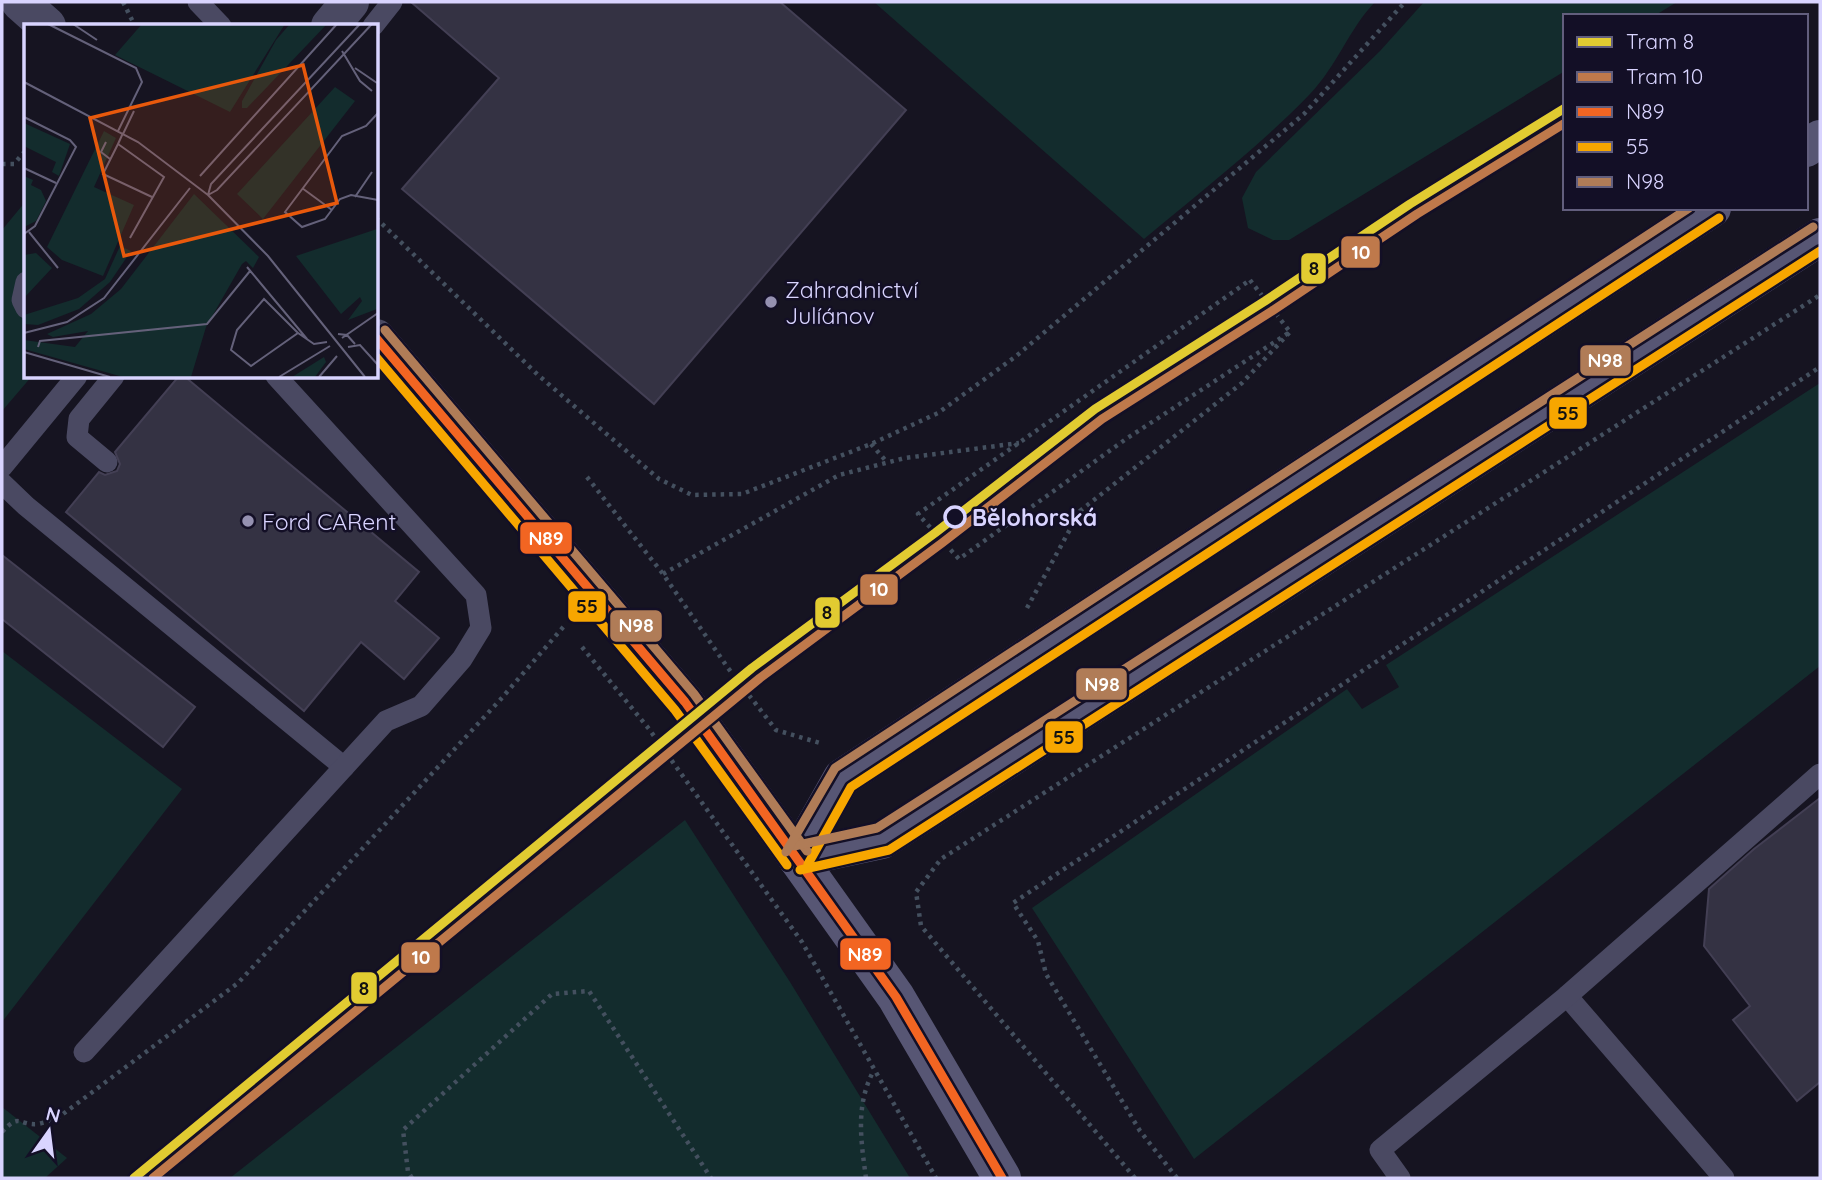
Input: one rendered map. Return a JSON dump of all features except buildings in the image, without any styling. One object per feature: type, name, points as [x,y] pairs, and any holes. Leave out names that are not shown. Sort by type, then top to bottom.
[{"type":"main road","points":[[797,858],[842,778],[1709,210]]},
{"type":"main road","points":[[797,858],[882,840],[1820,237]]},
{"type":"main road","points":[[797,858],[896,997],[1002,1178]]},
{"type":"street","points":[[20,2],[45,24]]},
{"type":"street","points":[[332,24],[349,2]]},
{"type":"street","points":[[378,340],[685,702],[797,858]]},
{"type":"lane","points":[[198,2],[219,24]]},
{"type":"lane","points":[[375,24],[393,2]]},
{"type":"lane","points":[[2,467],[75,378]]},
{"type":"lane","points":[[107,462],[77,437],[79,419],[112,378]]},
{"type":"lane","points":[[84,1052],[386,721],[421,706],[462,659],[481,628],[476,595],[278,378]]},
{"type":"lane","points":[[2,483],[26,506],[344,766]]},
{"type":"lane","points":[[1400,1178],[1380,1150],[1567,996],[1820,774]]},
{"type":"lane","points":[[1567,996],[1724,1178]]},
{"type":"path","points":[[123,2],[134,24]]},
{"type":"path","points":[[378,220],[548,384],[659,479],[692,495],[742,494],[870,444],[938,413],[1015,357],[1304,114],[1405,2]]},
{"type":"path","points":[[2,164],[14,164],[24,152]]},
{"type":"path","points":[[1250,280],[1290,332],[1126,439],[959,559],[918,514],[1250,280]]},
{"type":"path","points":[[1135,1178],[921,926],[916,892],[941,859],[1820,295]]},
{"type":"path","points":[[1025,611],[1080,511],[1242,383],[1290,332]]},
{"type":"path","points":[[1177,1178],[1140,1131],[1046,974],[1038,941],[1013,903],[1820,368]]},
{"type":"path","points":[[663,574],[839,475],[886,461],[1020,443]]},
{"type":"path","points":[[870,444],[886,461]]},
{"type":"path","points":[[587,477],[663,574],[728,668],[776,730],[820,743],[832,736]]},
{"type":"path","points":[[2,1132],[11,1122],[24,1120],[34,1125],[55,1120],[238,983],[491,710],[565,625],[573,636]]},
{"type":"path","points":[[582,646],[649,729],[802,942],[936,1178]]},
{"type":"path","points":[[412,1178],[408,1172],[403,1130],[552,994],[589,991],[711,1178]]},
{"type":"path","points":[[866,1178],[859,1132],[861,1104],[874,1070]]},
{"type":"green space","points":[[874,2],[1375,2],[1328,72],[1291,114],[1144,239]]},
{"type":"green space","points":[[1424,2],[1677,2],[1657,14],[1563,14],[1563,72],[1289,240],[1273,240],[1248,228],[1242,198],[1256,172],[1380,51]]},
{"type":"green space","points":[[24,203],[24,378],[30,378],[2,411],[2,230]]},
{"type":"green space","points":[[1820,383],[1820,666],[1194,1159],[1032,908],[1347,689],[1362,709],[1399,687],[1386,665]]},
{"type":"green space","points":[[2,651],[182,789],[2,1022]]},
{"type":"green space","points":[[685,820],[790,982],[910,1178],[230,1178]]},
{"type":"green space","points":[[2,1107],[67,1158],[45,1178],[2,1178]]},
{"type":"tram line","name":"8","points":[[134,1178],[752,668],[935,533],[1095,409],[1265,301],[1410,204],[1563,109]]},
{"type":"tram line","name":"10","points":[[153,1178],[760,678],[942,543],[1102,419],[1272,311],[1417,214],[1563,124]]},
{"type":"transit line","name":"N98","points":[[786,852],[835,768],[1686,210]]},
{"type":"transit line","name":"55","points":[[808,864],[851,787],[1719,218]]},
{"type":"transit line","name":"N98","points":[[794,846],[877,828],[1813,227]]},
{"type":"transit line","name":"55","points":[[800,870],[889,850],[1820,251]]},
{"type":"transit line","name":"N98","points":[[385,330],[694,694],[807,851]]},
{"type":"transit line","name":"N89","points":[[378,340],[685,702],[896,997],[1002,1178]]},
{"type":"transit line","name":"55","points":[[378,359],[675,710],[787,865]]},
{"type":"place","name":"Zahradnictví Julíánov","points":[[771,302]]},
{"type":"place","name":"Bělohorská","points":[[955,517]]},
{"type":"place","name":"Ford CARent","points":[[248,521]]}]
